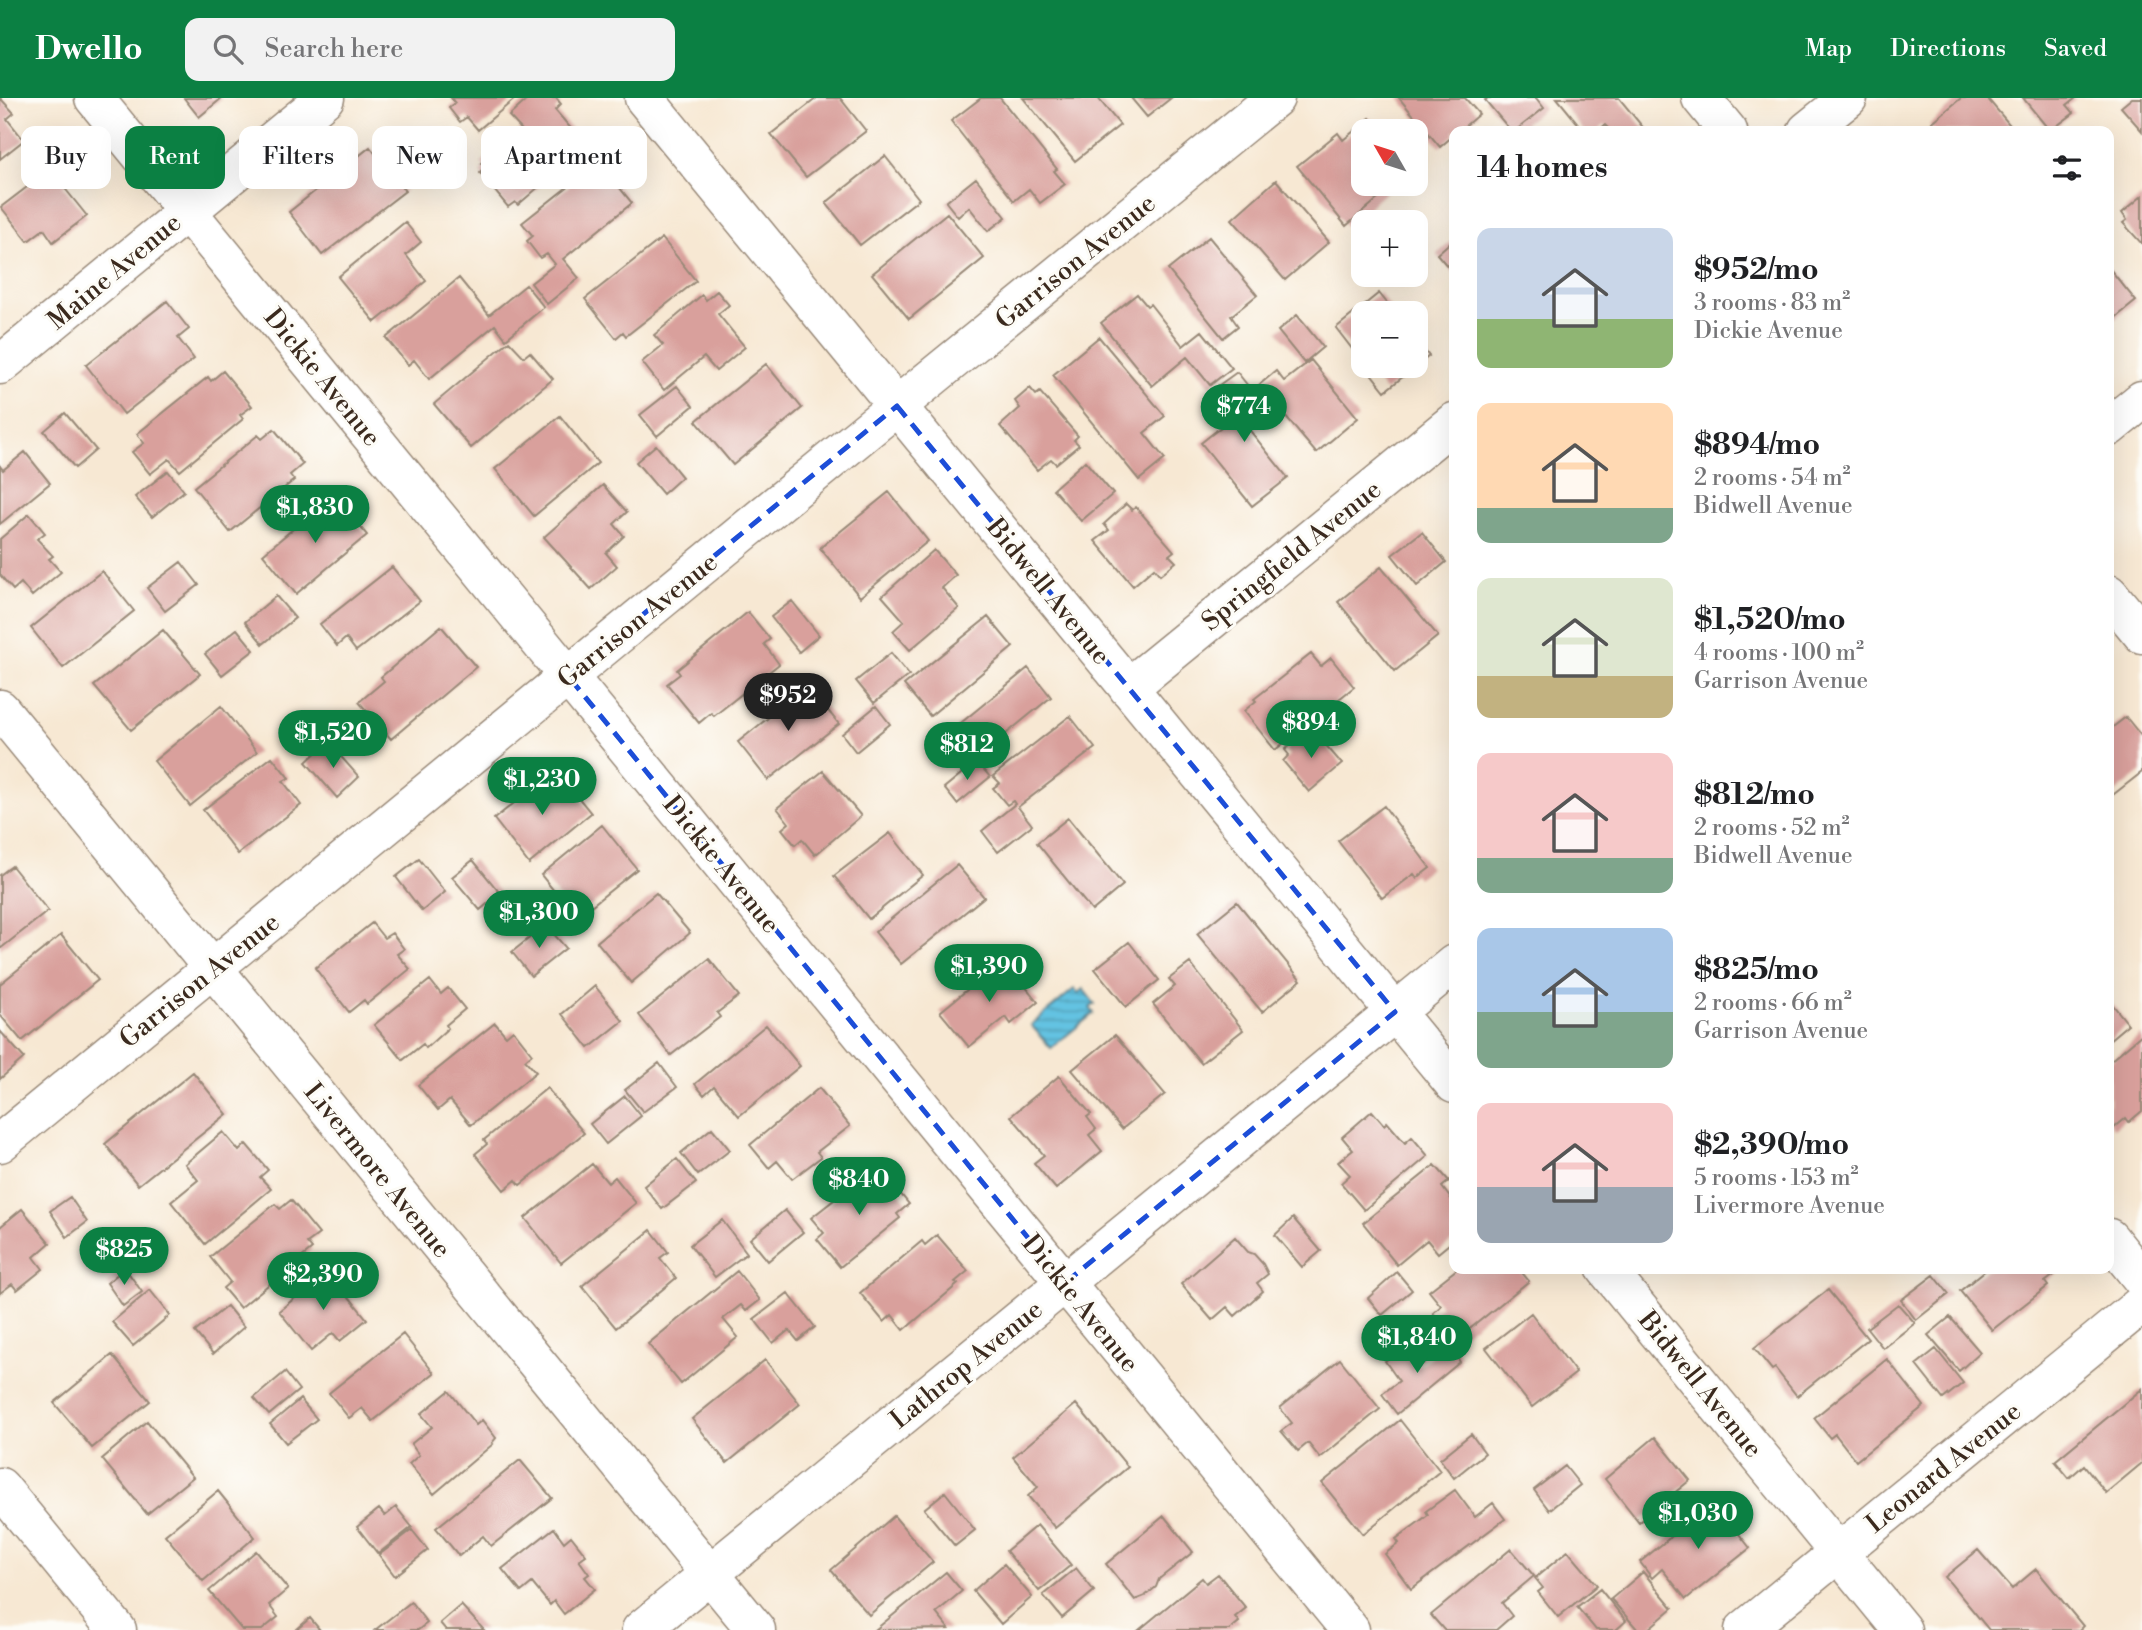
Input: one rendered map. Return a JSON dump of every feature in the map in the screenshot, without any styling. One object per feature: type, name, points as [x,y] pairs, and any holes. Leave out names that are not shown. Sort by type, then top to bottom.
[{"type":"street","name":"Dickie Avenue","points":[[94,98],[1350,1630]]},
{"type":"street","name":"Maine Avenue","points":[[0,365],[325,98]]},
{"type":"street","name":"Bidwell Avenue","points":[[644,98],[1449,1078]]},
{"type":"street","name":"Garrison Avenue","points":[[0,1143],[1275,98]]},
{"type":"street","points":[[1701,98],[1724,126]]},
{"type":"street","points":[[1813,126],[1848,98]]},
{"type":"street","points":[[2114,424],[2142,400]]},
{"type":"street","name":"Springfield Avenue","points":[[1128,688],[1449,426]]},
{"type":"street","points":[[2114,600],[2142,634]]},
{"type":"street","name":"Livermore Avenue","points":[[0,709],[756,1630]]},
{"type":"street","name":"Lathrop Avenue","points":[[641,1630],[1449,968]]},
{"type":"street","points":[[2114,1244],[2142,1279]]},
{"type":"street","name":"Bidwell Avenue","points":[[1610,1274],[1902,1630]]},
{"type":"street","name":"Leonard Avenue","points":[[1744,1630],[2142,1304]]},
{"type":"street","points":[[0,1487],[117,1630]]},
{"type":"highlighted area","points":[[897,406],[1395,1012],[1065,1283],[568,676]]},
{"type":"water","points":[[1074,989],[1078,993],[1083,989],[1095,1004],[1090,1008],[1094,1013],[1051,1048],[1031,1025]]},
{"type":"building","points":[[0,98],[14,113],[7,119],[21,136],[21,142],[0,159]]},
{"type":"building","points":[[184,98],[222,98],[199,117]]},
{"type":"building","points":[[451,98],[516,98],[478,130],[467,117],[460,122],[449,108],[455,103]]},
{"type":"building","points":[[529,98],[556,98],[561,104],[555,110],[569,126],[518,126],[509,116]]},
{"type":"building","points":[[817,98],[840,98],[866,131],[806,177],[771,134]]},
{"type":"building","points":[[981,98],[1000,98],[1057,169],[1054,171],[1065,184],[1040,203],[1029,189],[1014,201],[951,121]]},
{"type":"building","points":[[1023,98],[1098,98],[1120,125],[1075,161]]},
{"type":"building","points":[[1131,98],[1171,98],[1147,117]]},
{"type":"building","points":[[1399,98],[1465,98],[1479,114],[1465,126],[1449,126],[1449,139],[1440,147],[1428,133],[1428,119],[1417,119]]},
{"type":"building","points":[[1536,98],[1544,108],[1521,126],[1507,126],[1485,100]]},
{"type":"building","points":[[1557,98],[1619,98],[1642,126],[1605,125],[1580,126]]},
{"type":"building","points":[[1961,98],[1987,98],[2011,126],[1930,126]]},
{"type":"building","points":[[2023,98],[2076,98],[2067,105],[2074,113],[2057,126],[2046,126]]},
{"type":"building","points":[[2132,98],[2142,98],[2142,131],[2121,107]]},
{"type":"building","points":[[1338,133],[1343,140],[1351,133],[1351,196],[1381,196],[1365,210],[1351,210],[1351,222],[1346,226],[1297,166]]},
{"type":"building","points":[[370,147],[372,150],[372,189],[405,191],[322,255],[289,212],[318,189],[358,189],[358,157]]},
{"type":"building","points":[[885,156],[919,199],[860,245],[826,203]]},
{"type":"building","points":[[976,178],[1006,217],[988,231],[969,207],[958,217],[946,202]]},
{"type":"building","points":[[1276,180],[1329,242],[1285,280],[1232,219]]},
{"type":"building","points":[[25,189],[65,189],[87,216],[53,242],[44,229],[28,241],[1,207]]},
{"type":"building","points":[[493,189],[536,189],[518,205],[515,202],[508,207]]},
{"type":"building","points":[[565,189],[621,189],[632,203],[563,259],[579,278],[547,304],[531,283],[555,264],[547,254],[540,258],[527,241],[533,236],[522,223]]},
{"type":"building","points":[[2142,196],[2142,244],[2123,223],[2127,220],[2122,213]]},
{"type":"building","points":[[947,213],[984,258],[909,319],[872,274]]},
{"type":"building","points":[[405,222],[421,242],[406,255],[426,281],[375,322],[338,277]]},
{"type":"building","points":[[1209,237],[1257,295],[1231,316],[1238,326],[1223,338],[1168,270]]},
{"type":"building","points":[[662,238],[696,281],[626,336],[623,332],[616,338],[585,299]]},
{"type":"building","points":[[1449,243],[1449,268],[1437,254]]},
{"type":"building","points":[[2114,274],[2136,301],[2114,319]]},
{"type":"building","points":[[459,278],[489,315],[526,285],[544,307],[506,339],[495,325],[429,379],[414,360],[408,365],[386,338]]},
{"type":"building","points":[[717,291],[729,305],[718,314],[745,347],[716,371],[704,357],[664,390],[642,362],[663,345],[654,335],[702,295],[706,300]]},
{"type":"building","points":[[1379,293],[1385,301],[1369,301]]},
{"type":"building","points":[[1137,294],[1147,306],[1150,304],[1183,346],[1202,331],[1232,368],[1210,385],[1187,357],[1152,386],[1101,323]]},
{"type":"building","points":[[167,301],[189,329],[178,338],[194,359],[124,414],[86,365]]},
{"type":"building","points":[[1297,315],[1323,347],[1304,363],[1278,331]]},
{"type":"building","points":[[1351,316],[1351,347],[1336,328]]},
{"type":"building","points":[[1099,337],[1165,416],[1144,433],[1165,459],[1139,480],[1053,375]]},
{"type":"building","points":[[509,341],[524,357],[530,352],[553,379],[471,448],[434,404]]},
{"type":"building","points":[[1311,360],[1358,418],[1316,453],[1259,385],[1276,371],[1284,381]]},
{"type":"building","points":[[766,364],[802,408],[733,465],[696,421]]},
{"type":"building","points":[[223,371],[252,406],[240,415],[243,419],[180,471],[169,459],[150,474],[132,452],[144,443],[137,434],[208,377],[211,381]]},
{"type":"building","points":[[1237,372],[1268,411],[1247,427],[1288,478],[1252,506],[1201,443],[1236,415],[1215,388]]},
{"type":"building","points":[[1375,378],[1401,378],[1385,391]]},
{"type":"building","points":[[677,386],[693,406],[657,436],[640,415]]},
{"type":"building","points":[[1030,388],[1036,395],[1040,392],[1078,436],[1074,440],[1079,445],[1056,464],[1051,459],[1037,470],[1000,426],[1020,408],[1015,401]]},
{"type":"building","points":[[65,413],[96,450],[75,468],[44,431]]},
{"type":"building","points":[[560,416],[598,463],[534,516],[495,469]]},
{"type":"building","points":[[274,429],[303,464],[290,475],[294,480],[230,532],[194,487],[258,435],[262,439]]},
{"type":"building","points":[[656,445],[682,477],[663,494],[636,462]]},
{"type":"building","points":[[25,452],[50,483],[0,524],[0,466],[3,470]]},
{"type":"building","points":[[1085,461],[1113,494],[1081,521],[1053,489]]},
{"type":"building","points":[[168,471],[184,491],[152,517],[135,497]]},
{"type":"building","points":[[603,485],[627,512],[614,524],[624,536],[606,553],[617,566],[591,589],[544,537]]},
{"type":"building","points":[[889,492],[928,541],[860,597],[820,548]]},
{"type":"building","points":[[334,495],[367,535],[296,594],[263,554]]},
{"type":"building","points":[[1126,504],[1132,510],[1136,507],[1174,551],[1169,555],[1176,562],[1160,575],[1154,568],[1133,586],[1095,541],[1109,530],[1104,524]]},
{"type":"building","points":[[29,514],[45,533],[37,539],[53,556],[49,559],[61,572],[32,596],[21,583],[13,590],[0,575],[0,539]]},
{"type":"building","points":[[1422,532],[1446,562],[1417,586],[1392,555]]},
{"type":"building","points":[[934,550],[956,575],[942,588],[959,608],[910,650],[893,631],[904,621],[882,596]]},
{"type":"building","points":[[181,562],[199,585],[165,611],[147,588]]},
{"type":"building","points":[[392,567],[420,601],[356,651],[346,638],[337,646],[320,624]]},
{"type":"building","points":[[1381,567],[1438,636],[1395,671],[1338,602]]},
{"type":"building","points":[[102,571],[134,611],[63,668],[31,628]]},
{"type":"building","points":[[276,596],[295,618],[263,644],[245,622]]},
{"type":"building","points":[[792,601],[819,635],[799,652],[771,617]]},
{"type":"building","points":[[748,612],[770,639],[764,644],[779,664],[714,716],[711,713],[699,723],[667,684],[680,674],[677,670]]},
{"type":"building","points":[[988,617],[1013,647],[930,716],[904,685]]},
{"type":"building","points":[[441,626],[476,667],[391,739],[359,702],[384,681],[381,677]]},
{"type":"building","points":[[237,629],[254,650],[222,675],[205,654]]},
{"type":"building","points":[[163,630],[200,674],[131,730],[94,686]]},
{"type":"building","points":[[891,653],[909,675],[874,703],[856,681]]},
{"type":"building","points":[[1311,654],[1321,666],[1331,658],[1354,687],[1275,750],[1244,711],[1256,701],[1254,699]]},
{"type":"building","points":[[1028,668],[1051,697],[979,756],[976,752],[966,759],[949,737],[958,730],[956,727]]},
{"type":"building","points":[[808,686],[839,724],[768,780],[738,742]]},
{"type":"building","points":[[221,706],[257,752],[190,806],[154,761]]},
{"type":"building","points":[[876,706],[890,724],[856,752],[842,734]]},
{"type":"building","points":[[1070,716],[1095,748],[1018,807],[1032,825],[998,852],[982,831],[1015,804],[1013,801],[1007,805],[993,788],[1000,783],[993,776]]},
{"type":"building","points":[[2126,717],[2142,737],[2142,772],[2114,794],[2114,726]]},
{"type":"building","points":[[1311,728],[1342,764],[1309,792],[1283,761],[1289,755],[1285,750]]},
{"type":"building","points":[[328,742],[359,777],[337,798],[306,762]]},
{"type":"building","points":[[272,757],[289,778],[283,781],[301,805],[238,854],[203,810]]},
{"type":"building","points":[[977,761],[990,777],[957,804],[944,788]]},
{"type":"building","points":[[556,770],[591,813],[529,864],[494,819]]},
{"type":"building","points":[[823,771],[861,816],[815,855],[802,839],[795,845],[782,829],[789,823],[777,808]]},
{"type":"building","points":[[1384,806],[1430,868],[1417,878],[1414,874],[1382,898],[1338,841]]},
{"type":"building","points":[[1068,818],[1123,885],[1092,911],[1037,843]]},
{"type":"building","points":[[602,825],[637,869],[576,918],[541,875]]},
{"type":"building","points":[[890,833],[923,875],[869,919],[834,876]]},
{"type":"building","points":[[419,859],[445,892],[422,911],[396,877]]},
{"type":"building","points":[[473,860],[500,893],[480,910],[452,877]]},
{"type":"building","points":[[957,865],[984,897],[901,964],[875,932]]},
{"type":"building","points":[[12,866],[48,911],[0,949],[0,875]]},
{"type":"building","points":[[656,893],[690,933],[631,983],[597,942]]},
{"type":"building","points":[[1237,902],[1301,980],[1262,1012],[1197,934]]},
{"type":"building","points":[[372,923],[384,938],[392,933],[404,949],[397,954],[410,969],[367,1004],[364,1000],[349,1012],[315,968]]},
{"type":"building","points":[[546,925],[566,948],[531,976],[512,952]]},
{"type":"building","points":[[61,935],[98,980],[22,1041],[0,1015],[0,984]]},
{"type":"building","points":[[1129,942],[1159,980],[1126,1007],[1095,969]]},
{"type":"building","points":[[709,959],[739,996],[717,1013],[720,1017],[671,1055],[639,1015]]},
{"type":"building","points":[[1004,960],[1038,1002],[1011,1024],[1006,1017],[969,1047],[940,1012]]},
{"type":"building","points":[[1190,963],[1243,1030],[1201,1063],[1153,1004],[1175,986],[1169,979]]},
{"type":"building","points":[[430,980],[441,994],[448,988],[465,1009],[446,1025],[448,1028],[426,1048],[423,1044],[403,1060],[374,1025]]},
{"type":"building","points":[[595,986],[623,1021],[589,1048],[562,1014]]},
{"type":"building","points":[[2114,1006],[2128,1024],[2114,1036]]},
{"type":"building","points":[[495,1023],[506,1036],[513,1030],[532,1054],[525,1060],[536,1072],[471,1125],[450,1100],[438,1110],[418,1085]]},
{"type":"building","points":[[766,1025],[800,1066],[739,1116],[714,1086],[704,1095],[695,1084]]},
{"type":"building","points":[[0,1031],[24,1058],[0,1079]]},
{"type":"building","points":[[2142,1034],[2142,1111],[2129,1122],[2126,1118],[2114,1128],[2114,1058]]},
{"type":"building","points":[[1115,1035],[1165,1094],[1122,1129],[1072,1070]]},
{"type":"building","points":[[659,1063],[677,1087],[643,1112],[625,1090]]},
{"type":"building","points":[[193,1072],[227,1114],[138,1185],[105,1144]]},
{"type":"building","points":[[1059,1076],[1091,1114],[1087,1117],[1096,1129],[1089,1135],[1102,1151],[1056,1189],[1034,1163],[1044,1155],[1011,1116]]},
{"type":"building","points":[[547,1088],[584,1133],[520,1185],[516,1180],[504,1190],[475,1154],[487,1144],[484,1140]]},
{"type":"building","points":[[819,1088],[850,1126],[817,1152],[821,1157],[792,1179],[777,1161],[769,1168],[750,1145]]},
{"type":"building","points":[[625,1096],[641,1116],[606,1144],[590,1124]]},
{"type":"building","points":[[1372,1111],[1384,1125],[1387,1122],[1405,1143],[1412,1137],[1428,1156],[1364,1210],[1341,1183],[1350,1175],[1338,1162],[1353,1150],[1342,1137]]},
{"type":"building","points":[[712,1128],[730,1150],[698,1175],[681,1153]]},
{"type":"building","points":[[223,1132],[239,1151],[246,1144],[268,1170],[260,1177],[271,1189],[205,1244],[171,1202],[198,1180],[185,1164]]},
{"type":"building","points":[[677,1159],[696,1183],[662,1209],[644,1186]]},
{"type":"building","points":[[592,1164],[608,1183],[615,1177],[636,1203],[561,1263],[525,1218]]},
{"type":"building","points":[[1435,1165],[1449,1181],[1442,1187],[1449,1196],[1449,1244],[1438,1253],[1427,1240],[1397,1265],[1363,1223]]},
{"type":"building","points":[[881,1170],[909,1204],[897,1214],[900,1218],[840,1267],[817,1239],[824,1233],[811,1218],[866,1175],[869,1179]]},
{"type":"building","points":[[70,1197],[87,1222],[67,1237],[50,1211]]},
{"type":"building","points":[[291,1200],[319,1234],[307,1243],[312,1249],[240,1308],[223,1288],[230,1282],[210,1257],[275,1204],[280,1209]]},
{"type":"building","points":[[22,1209],[50,1243],[34,1257],[43,1269],[17,1290],[12,1284],[0,1293],[0,1227]]},
{"type":"building","points":[[785,1210],[803,1232],[768,1261],[750,1239]]},
{"type":"building","points":[[1293,1218],[1321,1251],[1302,1267],[1275,1235]]},
{"type":"building","points":[[722,1220],[747,1253],[715,1277],[690,1245]]},
{"type":"building","points":[[651,1230],[668,1252],[660,1258],[676,1278],[616,1328],[582,1286]]},
{"type":"building","points":[[937,1235],[968,1271],[955,1282],[958,1284],[904,1330],[892,1315],[884,1322],[860,1293],[922,1241],[925,1245]]},
{"type":"building","points":[[1235,1237],[1263,1264],[1268,1274],[1257,1283],[1263,1291],[1235,1316],[1227,1307],[1212,1320],[1181,1284]]},
{"type":"building","points":[[125,1268],[142,1292],[123,1306],[107,1283]]},
{"type":"building","points":[[328,1271],[367,1319],[340,1341],[333,1333],[311,1351],[279,1311]]},
{"type":"building","points":[[737,1271],[760,1300],[746,1311],[741,1305],[723,1319],[738,1337],[681,1384],[648,1344]]},
{"type":"building","points":[[1397,1272],[1412,1290],[1382,1315],[1368,1298]]},
{"type":"building","points":[[1451,1274],[1523,1274],[1529,1281],[1456,1340],[1433,1313],[1441,1306],[1429,1291]]},
{"type":"building","points":[[1981,1274],[2055,1274],[2045,1282],[2048,1286],[1992,1330],[1960,1291]]},
{"type":"building","points":[[1934,1275],[1949,1294],[1916,1320],[1901,1300]]},
{"type":"building","points":[[150,1290],[170,1315],[133,1346],[112,1322]]},
{"type":"building","points":[[1828,1290],[1868,1339],[1797,1396],[1775,1368],[1772,1370],[1754,1348]]},
{"type":"building","points":[[788,1293],[815,1327],[798,1341],[789,1330],[773,1343],[754,1319]]},
{"type":"building","points":[[1898,1304],[1915,1323],[1883,1348],[1867,1328]]},
{"type":"building","points":[[227,1306],[244,1327],[213,1354],[195,1332]]},
{"type":"building","points":[[1531,1313],[1576,1373],[1532,1407],[1486,1348]]},
{"type":"building","points":[[1950,1317],[1980,1352],[1959,1371],[1928,1335]]},
{"type":"building","points":[[403,1334],[434,1373],[373,1421],[362,1408],[349,1418],[329,1393]]},
{"type":"building","points":[[1450,1343],[1461,1356],[1458,1359],[1460,1362],[1397,1414],[1382,1394],[1399,1381],[1385,1361],[1403,1347],[1419,1367],[1445,1344],[1447,1346]]},
{"type":"building","points":[[1936,1349],[1963,1383],[1943,1399],[1916,1365]]},
{"type":"building","points":[[112,1355],[150,1401],[92,1448],[54,1403]]},
{"type":"building","points":[[1340,1359],[1380,1409],[1320,1458],[1308,1443],[1298,1451],[1281,1431],[1292,1423],[1280,1408]]},
{"type":"building","points":[[1887,1359],[1924,1406],[1856,1461],[1835,1434],[1830,1438],[1814,1418]]},
{"type":"building","points":[[765,1360],[800,1404],[727,1463],[692,1419]]},
{"type":"building","points":[[285,1372],[299,1390],[269,1415],[254,1398]]},
{"type":"building","points":[[2142,1389],[2142,1463],[2106,1493],[2084,1465],[2069,1478],[2055,1461]]},
{"type":"building","points":[[449,1391],[476,1425],[482,1420],[496,1438],[493,1444],[434,1494],[409,1464],[419,1455],[411,1444],[432,1427],[421,1414]]},
{"type":"building","points":[[300,1399],[317,1419],[286,1443],[270,1424]]},
{"type":"building","points":[[1076,1404],[1128,1467],[1055,1528],[1028,1496],[1038,1487],[1013,1457]]},
{"type":"building","points":[[1400,1420],[1440,1471],[1363,1534],[1322,1483]]},
{"type":"building","points":[[147,1421],[193,1477],[147,1514],[102,1459]]},
{"type":"building","points":[[1471,1434],[1485,1453],[1454,1478],[1440,1459]]},
{"type":"building","points":[[1655,1437],[1690,1480],[1639,1522],[1605,1479]]},
{"type":"building","points":[[520,1460],[552,1498],[491,1546],[483,1536],[459,1556],[436,1528]]},
{"type":"building","points":[[1565,1466],[1580,1485],[1549,1510],[1534,1490]]},
{"type":"building","points":[[1455,1490],[1475,1517],[1493,1503],[1505,1519],[1411,1589],[1385,1554],[1399,1543],[1396,1539],[1428,1515],[1426,1511]]},
{"type":"building","points":[[218,1491],[255,1537],[203,1581],[165,1535]]},
{"type":"building","points":[[945,1492],[975,1530],[955,1546],[924,1509]]},
{"type":"building","points":[[1714,1502],[1750,1548],[1686,1599],[1662,1569],[1652,1578],[1640,1562]]},
{"type":"building","points":[[396,1507],[412,1527],[378,1554],[357,1527],[379,1509],[385,1516]]},
{"type":"building","points":[[894,1516],[933,1562],[869,1615],[831,1570]]},
{"type":"building","points":[[1164,1516],[1193,1552],[1159,1579],[1156,1587],[1135,1600],[1106,1564]]},
{"type":"building","points":[[1037,1525],[1071,1565],[1039,1591],[1006,1551]]},
{"type":"building","points":[[554,1528],[564,1542],[571,1536],[586,1555],[579,1560],[589,1574],[585,1577],[595,1589],[564,1614],[554,1601],[550,1605],[532,1583],[521,1592],[502,1569]]},
{"type":"building","points":[[412,1530],[428,1550],[395,1576],[379,1555]]},
{"type":"building","points":[[1511,1549],[1534,1576],[1502,1603],[1512,1616],[1496,1630],[1444,1630],[1431,1615]]},
{"type":"building","points":[[1978,1550],[2012,1589],[2036,1569],[2083,1626],[2079,1630],[1989,1630],[1945,1577]]},
{"type":"building","points":[[256,1551],[288,1589],[269,1605],[278,1617],[262,1630],[242,1630],[209,1591]]},
{"type":"building","points":[[1568,1551],[1597,1585],[1558,1617],[1538,1592],[1543,1588],[1535,1578]]},
{"type":"building","points":[[1004,1564],[1032,1597],[1001,1624],[973,1591]]},
{"type":"building","points":[[1076,1568],[1094,1591],[1062,1618],[1043,1595]]},
{"type":"building","points":[[946,1572],[962,1591],[936,1613],[949,1629],[875,1630]]},
{"type":"building","points":[[1643,1572],[1673,1608],[1647,1630],[1638,1630],[1611,1599]]},
{"type":"building","points":[[1218,1574],[1246,1608],[1235,1617],[1239,1622],[1229,1630],[1139,1630],[1202,1578],[1206,1583]]},
{"type":"building","points":[[1600,1589],[1626,1621],[1616,1630],[1596,1630],[1577,1607]]},
{"type":"building","points":[[411,1602],[427,1623],[418,1630],[375,1630]]},
{"type":"building","points":[[461,1605],[484,1630],[446,1630],[440,1623]]},
{"type":"building","points":[[310,1618],[320,1630],[296,1630]]}]
